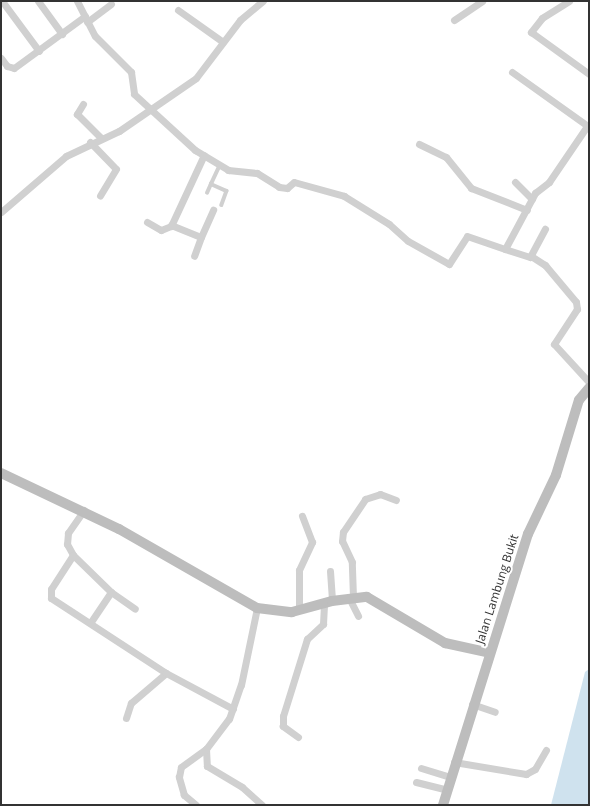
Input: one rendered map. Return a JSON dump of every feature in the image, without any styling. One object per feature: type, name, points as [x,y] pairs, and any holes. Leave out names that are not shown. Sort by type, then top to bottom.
[{"type":"street","points":[[2,1],[39,51]]},
{"type":"street","points":[[38,1],[62,34]]},
{"type":"street","points":[[77,1],[95,36],[131,72],[132,90],[148,110],[184,142],[220,165],[233,172],[257,173],[279,187],[287,188],[294,182],[344,196],[389,224],[408,241],[449,264],[467,236],[505,250],[531,256],[545,265],[576,302],[576,309],[554,344],[589,382]]},
{"type":"street","points":[[1,212],[31,189],[53,165],[90,142],[119,131],[196,78],[240,20],[263,1]]},
{"type":"street","points":[[454,20],[482,1]]},
{"type":"street","points":[[569,1],[542,18],[531,32],[589,74]]},
{"type":"street","points":[[1,58],[11,68],[111,4]]},
{"type":"street","points":[[178,10],[222,42]]},
{"type":"street","points":[[505,250],[532,198],[549,182],[588,127],[512,72]]},
{"type":"street","points":[[82,104],[77,114],[100,138]]},
{"type":"street","points":[[90,142],[116,169],[100,196]]},
{"type":"street","points":[[419,144],[446,157],[470,188],[527,210]]},
{"type":"street","points":[[147,222],[161,230],[171,224],[204,155]]},
{"type":"street","points":[[515,182],[532,198]]},
{"type":"street","points":[[194,256],[214,210]]},
{"type":"street","points":[[171,224],[201,237]]},
{"type":"street","points":[[531,256],[545,229]]},
{"type":"street","name":"Jalan Lambung Bukit","points":[[443,805],[454,762],[472,704],[528,534],[556,475],[579,400],[589,388]]},
{"type":"street","points":[[1,473],[84,510],[257,608],[280,612],[299,610],[328,602],[351,598],[379,602],[445,643],[490,653]]},
{"type":"street","points":[[358,616],[351,598],[352,562],[342,542],[343,532],[365,499],[380,494],[396,500]]},
{"type":"street","points":[[84,510],[66,537],[73,555],[111,592],[135,609]]},
{"type":"street","points":[[299,610],[299,570],[312,542],[302,516]]},
{"type":"street","points":[[73,555],[50,595],[166,673],[233,709]]},
{"type":"street","points":[[298,737],[284,726],[283,716],[307,640],[323,624],[328,602],[330,571]]},
{"type":"street","points":[[90,623],[111,592]]},
{"type":"street","points":[[196,805],[184,795],[180,772],[185,763],[206,749],[225,727],[233,709],[257,608]]},
{"type":"street","points":[[126,718],[131,703],[166,673]]},
{"type":"street","points":[[472,704],[495,712]]},
{"type":"street","points":[[206,749],[207,766],[242,787],[262,805]]},
{"type":"street","points":[[454,762],[526,774],[535,769],[546,750]]},
{"type":"street","points":[[421,768],[451,777]]},
{"type":"street","points":[[416,782],[447,790]]},
{"type":"lane","points":[[207,192],[220,165]]},
{"type":"lane","points":[[211,184],[227,191],[222,205]]},
{"type":"water","points":[[589,669],[589,805],[551,805],[585,672]]}]
